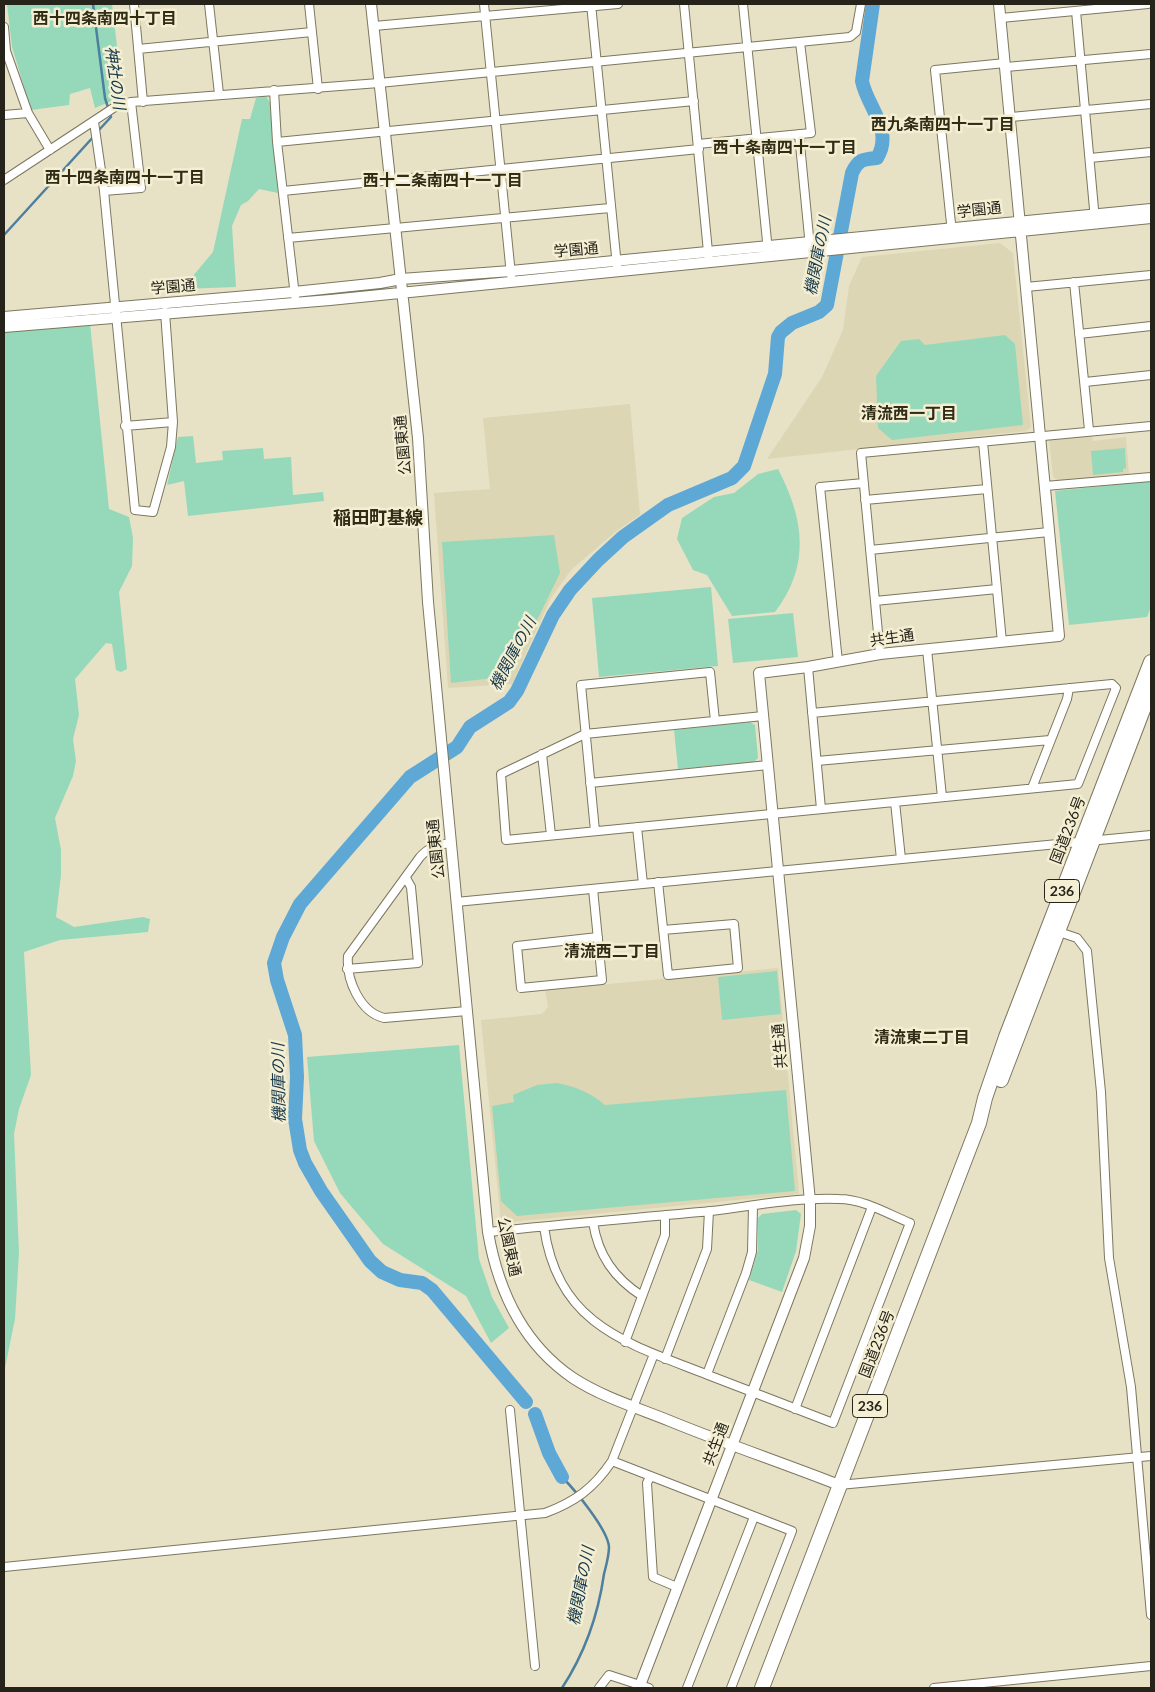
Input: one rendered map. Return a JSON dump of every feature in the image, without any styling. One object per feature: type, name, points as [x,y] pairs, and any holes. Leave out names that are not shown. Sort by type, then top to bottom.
[{"type":"highway","name":"国道236号","points":[[762,1688],[979,1124],[985,1098],[1006,1037],[1053,930],[1087,841],[1151,662]]},
{"type":"highway","name":"国道236号","points":[[1087,841],[1151,689]]},
{"type":"street","points":[[134,4],[143,102]]},
{"type":"street","points":[[209,4],[219,94]]},
{"type":"street","points":[[309,4],[318,89]]},
{"type":"street","name":"公園東通","points":[[371,4],[418,438],[428,602],[441,748],[488,1232],[493,1262],[503,1290],[534,1342],[573,1378],[595,1390],[731,1446],[840,1486]]},
{"type":"street","points":[[484,4],[512,282]]},
{"type":"street","points":[[374,26],[618,4]]},
{"type":"street","points":[[684,4],[709,257]]},
{"type":"street","points":[[743,4],[768,251]]},
{"type":"street","points":[[4,180],[118,105],[132,102],[274,90],[318,89],[850,37],[856,32],[861,4]]},
{"type":"street","points":[[870,550],[1050,532],[999,4]]},
{"type":"street","points":[[1001,18],[1076,11],[1110,5],[1150,4]]},
{"type":"street","points":[[591,5],[604,158],[616,266]]},
{"type":"street","points":[[1076,11],[1095,219]]},
{"type":"street","points":[[4,27],[5,51],[28,113],[50,150]]},
{"type":"street","points":[[138,50],[312,32]]},
{"type":"street","points":[[283,191],[604,158],[756,138],[811,133],[800,42]]},
{"type":"street","points":[[952,239],[935,70],[1151,54]]},
{"type":"street","points":[[274,90],[296,303]]},
{"type":"street","points":[[278,142],[694,101]]},
{"type":"street","points":[[104,191],[141,188],[132,102]]},
{"type":"street","points":[[1010,117],[1151,104]]},
{"type":"street","points":[[4,115],[28,113]]},
{"type":"street","points":[[94,122],[104,191],[125,426],[135,510],[153,512],[171,447],[173,422],[165,312]]},
{"type":"street","points":[[799,134],[810,247]]},
{"type":"street","points":[[1090,158],[1151,152]]},
{"type":"street","points":[[288,238],[610,208]]},
{"type":"street","name":"学園通","points":[[4,327],[114,312],[380,283],[401,278],[616,266],[826,245],[952,239],[1021,231],[1151,209]]},
{"type":"street","name":"学園通","points":[[851,243],[1020,220],[1151,218]]},
{"type":"street","name":"学園通","points":[[4,317],[114,312],[165,312],[296,303],[512,282],[616,266]]},
{"type":"street","points":[[1026,287],[1151,275]]},
{"type":"street","points":[[1074,282],[1089,430]]},
{"type":"street","points":[[1079,334],[1151,326]]},
{"type":"street","points":[[1084,382],[1151,376]]},
{"type":"street","points":[[125,426],[173,422]]},
{"type":"street","points":[[880,654],[861,453],[1089,430],[1151,426]]},
{"type":"street","points":[[983,442],[1002,642]]},
{"type":"street","points":[[1045,486],[1151,477]]},
{"type":"street","points":[[838,662],[820,487],[864,483]]},
{"type":"street","points":[[865,500],[987,489]]},
{"type":"street","name":"共生通","points":[[643,1687],[677,1587],[804,1258],[810,1226],[810,1200],[759,673],[808,667],[880,654],[1059,636],[1050,532]]},
{"type":"street","points":[[875,601],[997,589]]},
{"type":"street","points":[[927,649],[942,797]]},
{"type":"street","points":[[808,667],[821,809]]},
{"type":"street","points":[[595,830],[581,685],[710,672],[715,721]]},
{"type":"street","points":[[763,716],[586,734],[542,754],[501,774],[506,840],[1078,784],[1116,688],[1112,684],[812,713]]},
{"type":"street","points":[[1032,788],[1067,699],[1069,688]]},
{"type":"street","points":[[817,761],[1050,740]]},
{"type":"street","points":[[542,754],[550,835]]},
{"type":"street","points":[[590,783],[768,765]]},
{"type":"street","points":[[895,802],[900,859]]},
{"type":"street","points":[[637,827],[643,884]]},
{"type":"street","points":[[456,902],[1151,835]]},
{"type":"street","points":[[450,843],[436,845],[427,849],[348,956],[347,969],[366,1010],[375,1016],[384,1018],[467,1011]]},
{"type":"street","points":[[347,969],[418,963],[411,887],[406,878]]},
{"type":"street","points":[[658,882],[663,930],[668,975],[738,968],[734,924],[663,930]]},
{"type":"street","points":[[593,889],[598,937],[602,980],[521,988],[517,946],[598,937]]},
{"type":"street","points":[[1053,930],[1078,938],[1087,951],[1101,1092],[1109,1258],[1131,1387],[1151,1615]]},
{"type":"street","points":[[488,1232],[839,1198],[872,1207],[910,1223],[833,1423],[665,1359],[625,1342],[606,1331],[588,1316],[566,1289],[546,1246],[544,1227]]},
{"type":"street","points":[[707,1374],[752,1252],[753,1206]]},
{"type":"street","points":[[795,1409],[872,1207]]},
{"type":"street","points":[[665,1359],[708,1249],[709,1211]]},
{"type":"street","points":[[625,1342],[665,1235],[665,1215]]},
{"type":"street","points":[[593,1222],[598,1248],[605,1261],[628,1288],[642,1296]]},
{"type":"street","points":[[4,1566],[545,1513],[566,1505],[592,1487],[612,1461],[654,1354]]},
{"type":"street","points":[[510,1410],[536,1666]]},
{"type":"street","points":[[840,1486],[1151,1456]]},
{"type":"street","points":[[612,1461],[792,1532],[731,1688]]},
{"type":"street","points":[[650,1477],[647,1484],[653,1577],[677,1587]]},
{"type":"street","points":[[687,1688],[754,1517]]},
{"type":"street","points":[[934,1688],[1151,1666]]},
{"type":"street","points":[[599,1688],[609,1675],[643,1687]]},
{"type":"shaded area","points":[[1000,243],[1013,253],[1031,427],[1026,431],[767,459],[822,377],[843,330],[849,286],[862,257]]},
{"type":"shaded area","points":[[630,404],[640,515],[615,532],[571,570],[551,598],[512,684],[448,688],[434,493],[490,489],[483,418]]},
{"type":"shaded area","points":[[1092,435],[1093,441],[1126,437],[1129,474],[1058,481],[1053,477],[1049,439]]},
{"type":"shaded area","points":[[778,968],[799,1194],[501,1223],[481,1020],[542,1014],[548,1007],[545,990]]},
{"type":"green space","points":[[7,4],[112,4],[123,96],[95,108],[90,88],[70,94],[69,105],[31,110],[12,47]]},
{"type":"green space","points":[[266,96],[270,103],[278,193],[259,189],[248,201],[241,205],[232,226],[236,287],[182,289],[213,252],[242,119],[250,119],[256,98]]},
{"type":"green space","points":[[90,323],[109,509],[129,517],[133,538],[132,566],[119,592],[127,669],[121,672],[116,670],[112,644],[106,643],[75,679],[79,715],[73,739],[76,761],[73,776],[55,818],[61,850],[61,875],[56,917],[74,927],[143,917],[150,919],[148,932],[60,940],[24,952],[31,1075],[19,1109],[14,1134],[19,1253],[15,1319],[4,1373],[4,332]]},
{"type":"green space","points":[[1005,335],[1015,344],[1023,425],[892,440],[878,428],[876,376],[901,341],[919,339],[925,345]]},
{"type":"green space","points":[[193,436],[196,463],[223,460],[222,451],[263,448],[264,459],[291,457],[293,495],[323,492],[324,501],[188,516],[184,481],[167,485],[178,437]]},
{"type":"green space","points":[[1125,448],[1126,468],[1123,469],[1123,472],[1093,475],[1091,451]]},
{"type":"green space","points":[[778,469],[794,506],[798,524],[799,559],[794,577],[787,594],[775,612],[732,616],[707,575],[693,570],[677,539],[682,518],[714,497],[734,493],[758,474]]},
{"type":"green space","points":[[1151,481],[1151,607],[1147,617],[1069,625],[1055,491]]},
{"type":"green space","points":[[554,535],[560,573],[510,676],[451,683],[442,542]]},
{"type":"green space","points":[[711,587],[718,666],[599,677],[592,598]]},
{"type":"green space","points":[[793,613],[798,657],[733,663],[728,619]]},
{"type":"green space","points":[[750,722],[755,725],[758,758],[754,762],[678,769],[674,730]]},
{"type":"green space","points":[[777,971],[781,1014],[722,1020],[718,977]]},
{"type":"green space","points":[[459,1045],[479,1259],[492,1297],[509,1328],[491,1343],[466,1296],[383,1244],[340,1193],[314,1141],[307,1057]]},
{"type":"green space","points":[[557,1083],[582,1091],[605,1105],[786,1090],[795,1191],[517,1216],[501,1201],[492,1106],[514,1102],[513,1095],[537,1085]]},
{"type":"green space","points":[[796,1210],[801,1214],[796,1251],[782,1292],[749,1280],[758,1250],[758,1218],[762,1214]]},
{"type":"waterway","name":"神社の川","points":[[93,4],[105,98],[111,117],[98,131]]},
{"type":"waterway","name":"機関庫の川","points":[[526,1402],[432,1290],[422,1283],[400,1280],[382,1272],[370,1261],[321,1191],[300,1150],[295,1119],[297,1077],[295,1035],[277,980],[274,963],[283,937],[300,904],[410,777],[457,747],[470,727],[509,702],[517,691],[553,615],[570,590],[598,560],[623,537],[668,505],[732,478],[744,466],[775,374],[778,337],[792,323],[819,312],[827,305],[852,173],[856,165],[861,161],[877,158],[881,148],[883,138],[881,128],[862,81],[873,4]]},
{"type":"waterway","name":"神社の川","points":[[4,235],[95,135]]},
{"type":"waterway","name":"機関庫の川","points":[[535,1414],[549,1453],[562,1477]]},
{"type":"waterway","name":"機関庫の川","points":[[562,1477],[597,1521],[609,1547],[598,1605],[589,1634],[584,1648],[562,1688]]},
{"type":"district","name":"西十四条南四十丁目","points":[[105,19]]},
{"type":"district","name":"西九条南四十一丁目","points":[[943,125]]},
{"type":"district","name":"西十条南四十一丁目","points":[[785,148]]},
{"type":"district","name":"西十四条南四十一丁目","points":[[125,178]]},
{"type":"district","name":"西十二条南四十一丁目","points":[[443,181]]},
{"type":"district","name":"清流西一丁目","points":[[909,414]]},
{"type":"district","name":"稲田町基線","points":[[378,518]]},
{"type":"district","name":"清流西二丁目","points":[[612,952]]},
{"type":"district","name":"清流東二丁目","points":[[922,1038]]}]
